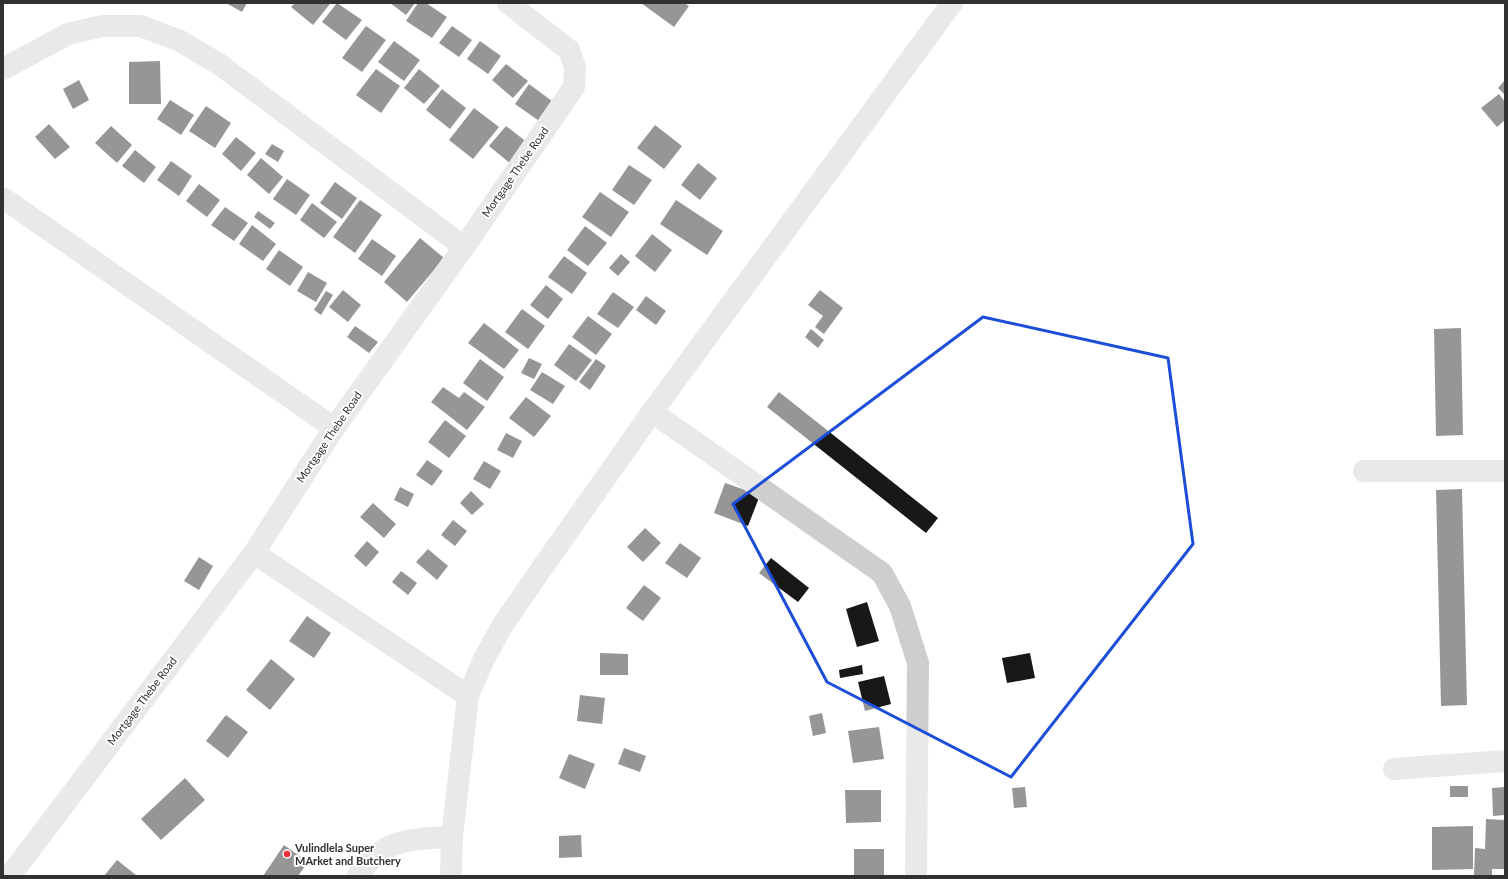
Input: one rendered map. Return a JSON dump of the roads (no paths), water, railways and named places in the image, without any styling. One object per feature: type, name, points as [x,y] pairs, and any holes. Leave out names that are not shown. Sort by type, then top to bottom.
[{"type":"street","name":"Mortgage Thebe Road","points":[[10,876],[254,553],[334,428],[464,247],[574,86],[575,67],[568,50],[508,3]]},
{"type":"street","points":[[451,876],[452,837],[468,696],[483,660],[502,626],[652,412],[952,3]]},
{"type":"street","points":[[3,69],[68,34],[102,26],[141,26],[180,41],[219,64],[464,247]]},
{"type":"street","points":[[3,198],[334,428]]},
{"type":"street","points":[[652,412],[882,573],[900,606],[918,663],[916,876]]},
{"type":"street","points":[[1364,471],[1505,471]]},
{"type":"street","points":[[254,553],[468,696]]},
{"type":"street","points":[[1394,769],[1505,761]]},
{"type":"street","points":[[358,876],[379,853],[394,843],[423,838],[452,837]]},
{"type":"place","name":"Vulindlela Super MArket and Butchery","points":[[287,854]]}]
